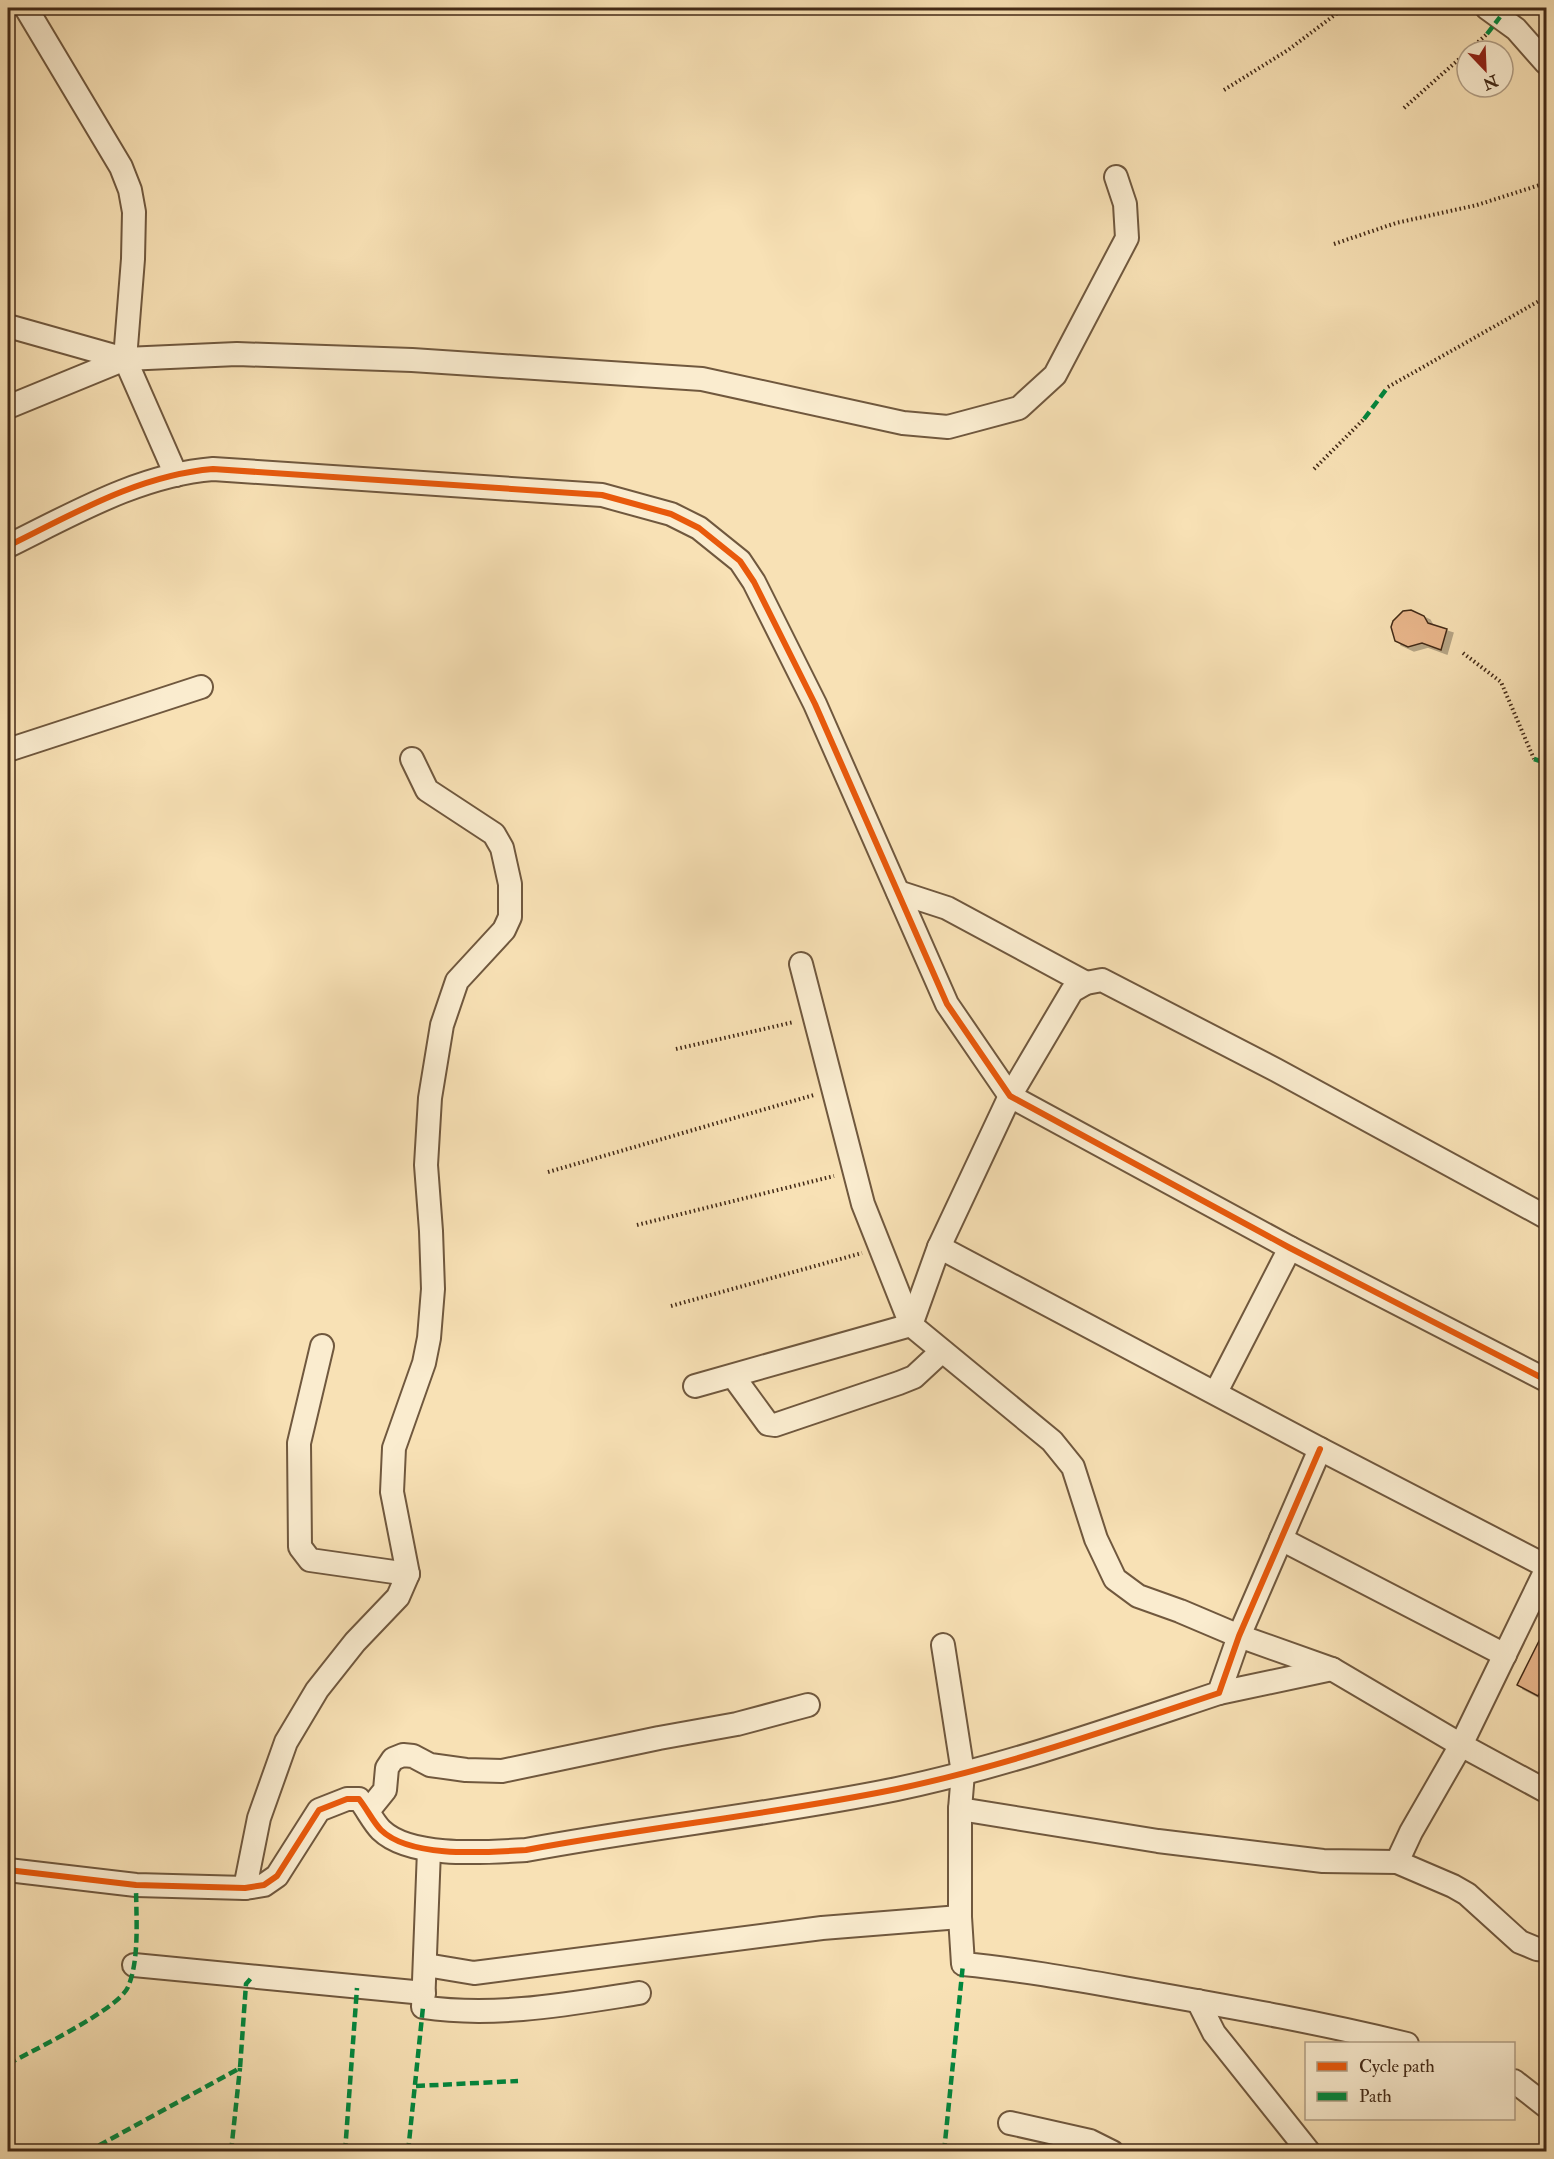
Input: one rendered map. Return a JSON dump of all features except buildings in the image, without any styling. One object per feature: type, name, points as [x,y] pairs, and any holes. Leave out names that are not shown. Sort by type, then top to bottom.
[{"type":"street","points":[[26,8],[121,167],[130,190],[134,212],[133,259],[125,359],[176,475]]},
{"type":"street","points":[[1487,8],[1516,29],[1546,63]]},
{"type":"street","points":[[8,326],[125,359],[237,354],[400,359],[702,379],[903,423],[948,427],[1019,408],[1055,375],[1126,238],[1125,204],[1116,177]]},
{"type":"street","points":[[8,407],[125,359]]},
{"type":"street","points":[[8,546],[142,483],[213,469],[602,495],[670,514],[699,528],[740,561],[754,582],[816,704],[946,1004],[1010,1096],[1290,1248],[1546,1380]]},
{"type":"street","points":[[8,750],[201,687]]},
{"type":"street","points":[[246,1888],[259,1818],[286,1742],[317,1690],[355,1642],[398,1597],[408,1574],[392,1492],[394,1448],[424,1363],[429,1338],[433,1289],[426,1165],[430,1098],[442,1025],[456,981],[504,930],[510,917],[510,884],[502,848],[494,834],[427,790],[412,759]]},
{"type":"street","points":[[898,892],[947,908],[1086,983]]},
{"type":"street","points":[[801,964],[863,1204],[911,1325],[1052,1441],[1073,1467],[1096,1539],[1115,1579],[1138,1596],[1239,1636],[1332,1669],[1461,1745],[1546,1791]]},
{"type":"street","points":[[911,1325],[939,1247],[1010,1096],[1072,991],[1086,983],[1102,980],[1276,1070],[1546,1217]]},
{"type":"street","points":[[939,1247],[1546,1568],[1461,1745],[1411,1832],[1397,1862]]},
{"type":"street","points":[[1216,1392],[1290,1248]]},
{"type":"street","points":[[694,1386],[911,1325]]},
{"type":"street","points":[[322,1346],[299,1443],[300,1547],[310,1560],[408,1574]]},
{"type":"street","points":[[733,1376],[771,1425],[914,1377],[942,1351]]},
{"type":"street","points":[[1219,1693],[1239,1636],[1320,1449]]},
{"type":"street","points":[[1281,1539],[1505,1655]]},
{"type":"street","points":[[943,1645],[963,1773],[960,1809],[960,1917],[963,1964],[1017,1969],[1198,2001],[1339,2027],[1403,2042]]},
{"type":"street","points":[[8,1870],[136,1885],[246,1888],[264,1886],[277,1876],[320,1810],[347,1799],[359,1800],[381,1830],[399,1841],[429,1850],[475,1852],[526,1850],[897,1789],[963,1773],[1219,1693],[1332,1669]]},
{"type":"street","points":[[368,1811],[385,1790],[387,1768],[393,1759],[404,1755],[413,1756],[430,1765],[466,1770],[502,1771],[737,1724],[808,1705]]},
{"type":"street","points":[[960,1809],[1158,1841],[1323,1861],[1397,1862],[1467,1894],[1520,1942],[1546,1950]]},
{"type":"street","points":[[429,1850],[423,2007],[442,2010],[532,2009],[639,1994]]},
{"type":"street","points":[[426,1965],[474,1972],[822,1928],[960,1917]]},
{"type":"street","points":[[134,1965],[424,1993]]},
{"type":"street","points":[[1198,2001],[1214,2033],[1309,2151]]},
{"type":"street","points":[[1515,2082],[1546,2106]]},
{"type":"street","points":[[1010,2122],[1090,2141],[1112,2151]]},
{"type":"path","points":[[1152,12],[1158,8]]},
{"type":"path","points":[[1224,90],[1288,50],[1344,8]]},
{"type":"path","points":[[1481,39],[1487,34]]},
{"type":"path","points":[[1404,108],[1455,62]]},
{"type":"path","points":[[1334,244],[1396,223],[1477,205],[1546,183]]},
{"type":"path","points":[[1388,387],[1546,297]]},
{"type":"path","points":[[1314,469],[1364,419]]},
{"type":"path","points":[[1462,653],[1502,682],[1534,759]]},
{"type":"path","points":[[676,1049],[815,1017]]},
{"type":"path","points":[[548,1172],[832,1089]]},
{"type":"path","points":[[638,1225],[855,1170]]},
{"type":"path","points":[[671,1306],[880,1248]]},
{"type":"marked path","points":[[1487,34],[1500,17]]},
{"type":"marked path","points":[[1364,419],[1388,387]]},
{"type":"marked path","points":[[1534,759],[1546,763]]},
{"type":"marked path","points":[[8,2064],[92,2018],[121,1996],[128,1987],[136,1950],[136,1885]]},
{"type":"marked path","points":[[944,2152],[963,1964]]},
{"type":"marked path","points":[[87,2152],[240,2068],[246,1984],[252,1977]]},
{"type":"marked path","points":[[345,2152],[357,1988]]},
{"type":"marked path","points":[[408,2152],[423,2007]]},
{"type":"marked path","points":[[231,2152],[240,2068]]},
{"type":"marked path","points":[[416,2086],[518,2081]]},
{"type":"cycle path","points":[[8,546],[82,509],[133,488],[159,479],[213,469],[602,495],[671,514],[699,528],[740,561],[754,582],[815,704],[947,1004],[1010,1096],[1290,1248],[1546,1380]]},
{"type":"cycle path","points":[[8,1870],[136,1885],[245,1888],[264,1885],[277,1876],[319,1810],[347,1799],[359,1799],[381,1830],[394,1839],[411,1846],[450,1852],[526,1850],[805,1806],[897,1789],[1019,1758],[1100,1733],[1219,1693],[1239,1636],[1320,1449]]}]
